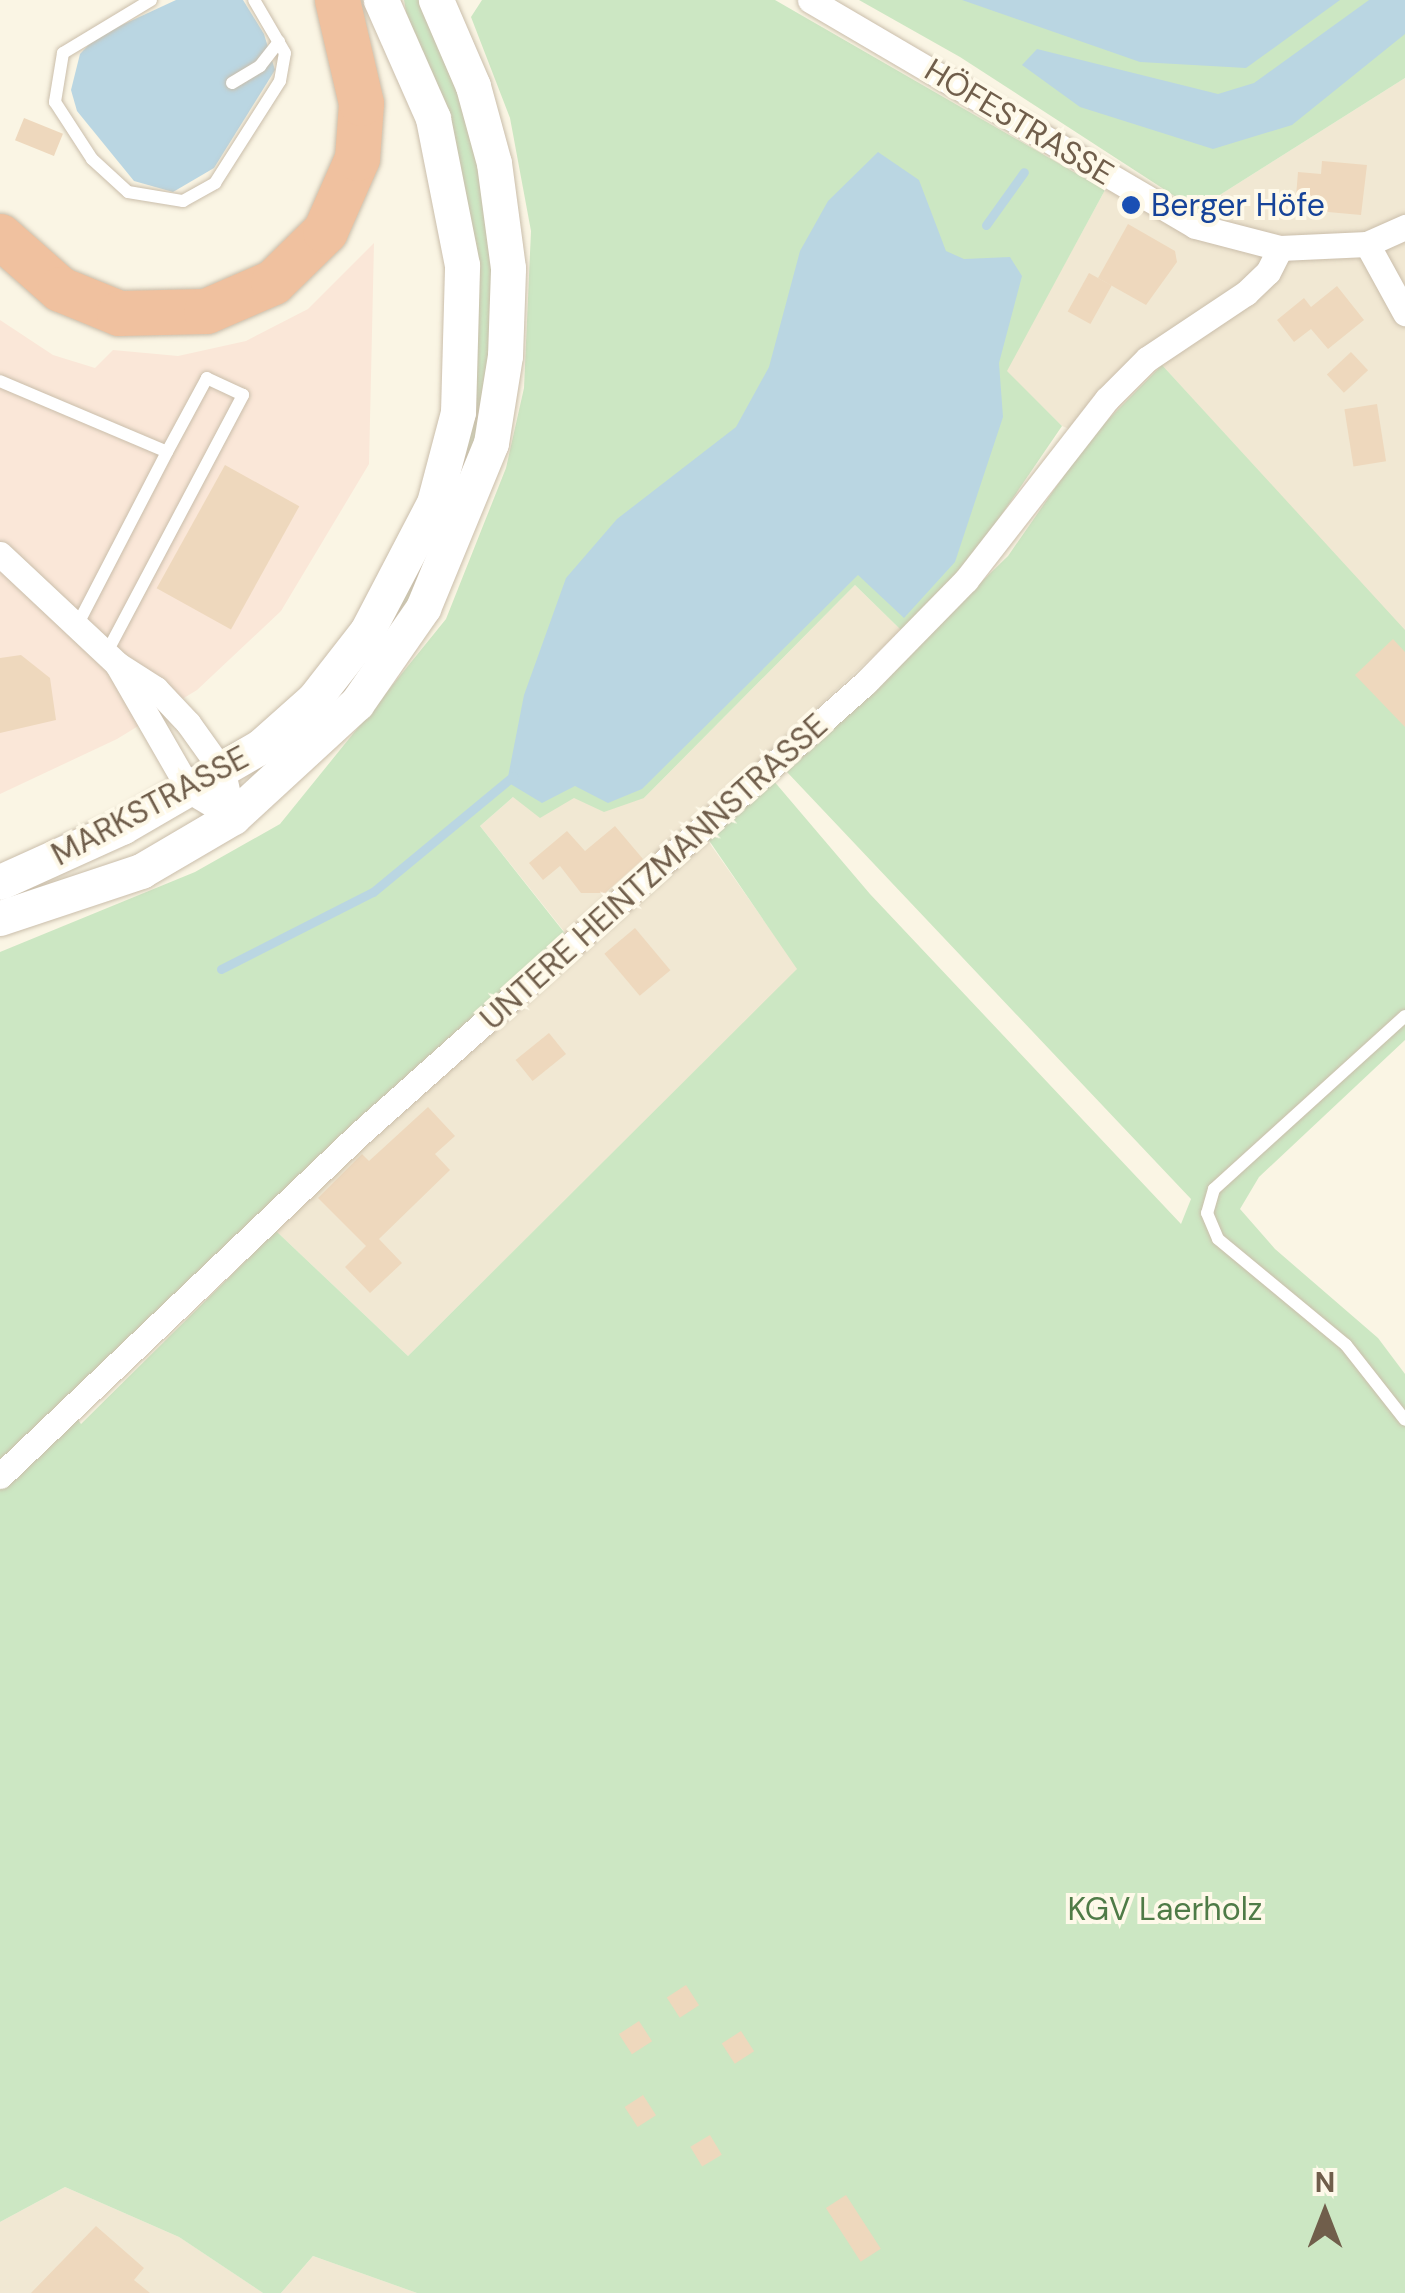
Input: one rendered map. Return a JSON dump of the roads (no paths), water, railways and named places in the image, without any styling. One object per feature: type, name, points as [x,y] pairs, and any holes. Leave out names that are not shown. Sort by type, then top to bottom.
[{"type":"highway","points":[[0,236],[60,289],[119,313],[206,311],[273,282],[325,231],[357,158],[361,103],[337,0]]},
{"type":"main road","name":"MARKSTRASSE","points":[[0,882],[190,791],[222,772],[314,698],[368,631],[434,502],[458,412],[462,266],[447,172],[409,56],[381,0]]},
{"type":"main road","name":"MARKSTRASSE","points":[[0,918],[141,871],[233,817],[356,703],[423,608],[491,443],[505,356],[503,215],[474,86],[436,0]]},
{"type":"street","name":"HÖFESTRASSE","points":[[810,0],[1195,226],[1280,248],[1367,244],[1405,227]]},
{"type":"street","points":[[1367,244],[1405,314]]},
{"type":"street","name":"UNTERE HEINTZMANNSTRASSE","points":[[0,1476],[358,1135],[866,682],[966,580],[1107,400],[1146,359],[1246,292],[1268,272],[1280,248]]},
{"type":"street","points":[[0,554],[79,622],[112,658],[190,791],[233,817]]},
{"type":"street","points":[[112,658],[156,689],[222,772],[233,817]]},
{"type":"lane","points":[[152,0],[63,53],[56,102],[92,159],[128,192],[183,200],[215,183],[280,81],[285,53],[254,0]]},
{"type":"lane","points":[[232,84],[260,66],[279,42]]},
{"type":"lane","points":[[79,622],[207,378],[242,395],[112,658]]},
{"type":"lane","points":[[0,381],[167,452]]},
{"type":"lane","points":[[1405,1016],[1214,1190],[1207,1213],[1218,1239],[1346,1345],[1405,1420]]},
{"type":"water","points":[[176,0],[243,0],[264,34],[275,70],[214,168],[173,192],[134,181],[77,111],[71,90],[80,54],[96,37]]},
{"type":"water","points":[[962,0],[1340,0],[1246,68],[1140,62]]},
{"type":"water","points":[[1369,0],[1405,0],[1405,34],[1292,125],[1213,149],[1080,107],[1022,65],[1037,49],[1218,94],[1254,83]]},
{"type":"water","points":[[878,152],[919,180],[946,251],[964,259],[1010,257],[1022,276],[999,363],[1003,417],[955,562],[904,618],[858,575],[642,789],[608,803],[575,786],[542,803],[507,782],[524,695],[566,578],[617,519],[736,427],[769,367],[800,251],[828,201]]},
{"type":"waterway","points":[[986,225],[1024,172]]},
{"type":"waterway","points":[[221,969],[373,892],[513,776]]},
{"type":"place","name":"Berger Höfe","points":[[1131,205]]},
{"type":"park label","name":"KGV Laerholz","points":[[1165,1909]]}]
